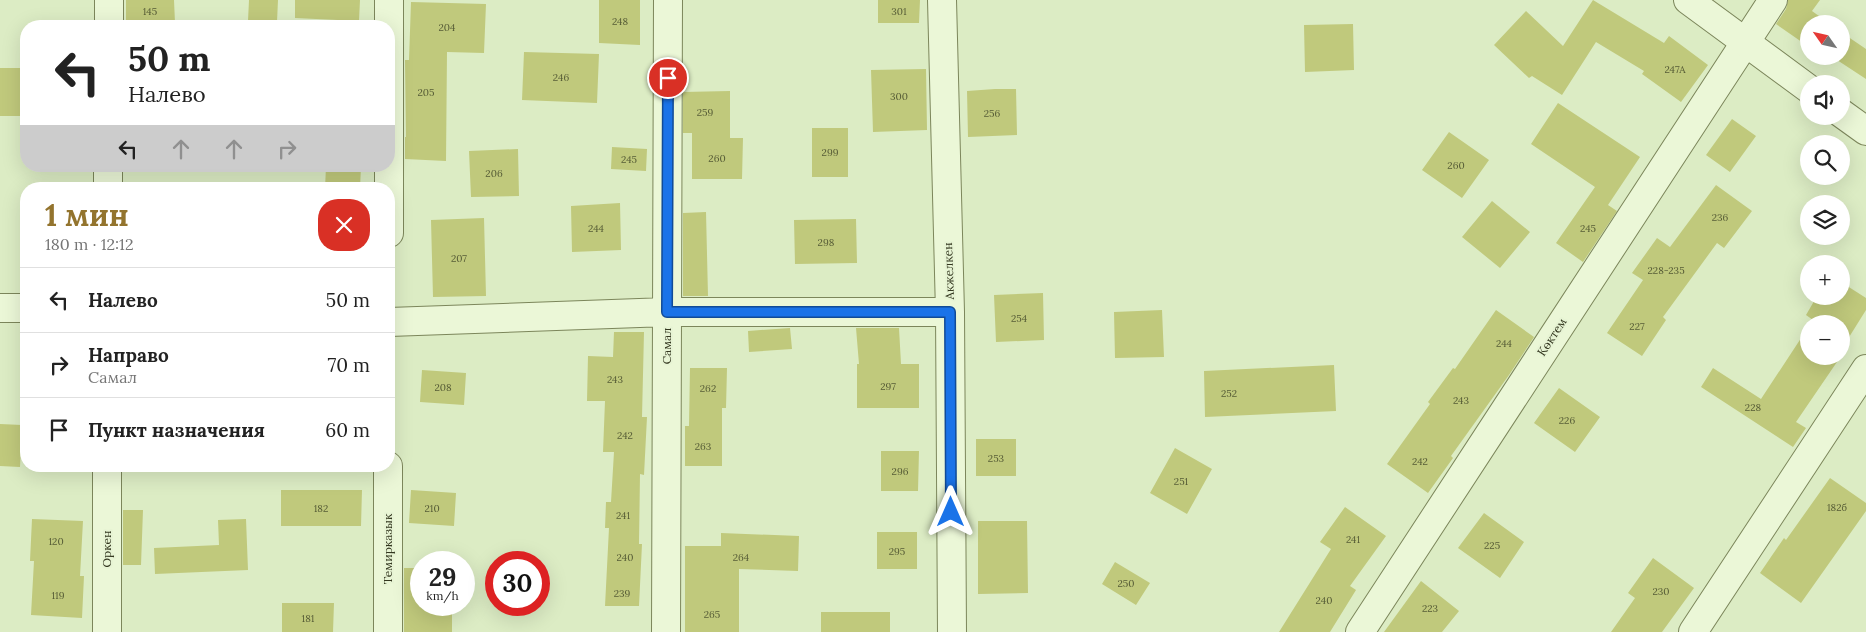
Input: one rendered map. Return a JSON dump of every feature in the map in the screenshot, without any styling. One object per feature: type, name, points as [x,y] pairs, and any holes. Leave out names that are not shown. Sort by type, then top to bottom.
[{"type":"street","points":[[109,0],[109,20]]},
{"type":"street","points":[[389,0],[389,20]]},
{"type":"street","name":"Самал","points":[[666,632],[668,0]]},
{"type":"street","name":"Акжелкен","points":[[942,0],[950,312],[952,632]]},
{"type":"street","points":[[1688,0],[1800,82]]},
{"type":"street","name":"Көктем","points":[[1360,632],[1772,0]]},
{"type":"street","points":[[1850,119],[1866,131]]},
{"type":"street","points":[[0,308],[20,308]]},
{"type":"street","points":[[395,322],[667,312],[950,312]]},
{"type":"street","points":[[1692,632],[1866,369]]},
{"type":"street","name":"Оркен","points":[[107,472],[107,632]]},
{"type":"street","name":"Темирказык","points":[[388,472],[388,632]]},
{"type":"building","points":[[126,0],[174,0],[175,20],[126,20]]},
{"type":"building","points":[[249,0],[278,0],[277,20],[248,20]]},
{"type":"building","points":[[295,0],[360,0],[359,20],[295,18]]},
{"type":"building","points":[[599,0],[640,0],[640,45],[599,43]]},
{"type":"building","points":[[878,0],[920,0],[919,23],[878,23]]},
{"type":"building","points":[[1593,0],[1664,43],[1669,36],[1708,65],[1681,102],[1642,74],[1644,71],[1596,42],[1562,95],[1532,76],[1529,78],[1494,45],[1526,11],[1563,46]]},
{"type":"building","points":[[1788,0],[1820,0],[1812,11],[1818,15],[1800,15],[1800,41],[1776,24],[1786,9]]},
{"type":"building","points":[[411,2],[486,4],[484,53],[447,52],[446,161],[405,159],[405,60],[409,60]]},
{"type":"building","points":[[1353,24],[1354,70],[1305,72],[1304,25]]},
{"type":"building","points":[[1850,38],[1866,49],[1866,79],[1845,65],[1850,65]]},
{"type":"building","points":[[524,52],[599,54],[597,103],[522,100]]},
{"type":"building","points":[[0,68],[20,68],[20,116],[0,116]]},
{"type":"building","points":[[926,69],[927,130],[873,132],[871,70]]},
{"type":"building","points":[[1016,89],[1017,135],[968,137],[967,91]]},
{"type":"building","points":[[730,91],[730,138],[743,138],[742,179],[692,179],[692,133],[683,133],[683,92]]},
{"type":"building","points":[[1558,103],[1640,157],[1608,205],[1617,211],[1583,262],[1556,243],[1595,187],[1531,144]]},
{"type":"building","points":[[1732,119],[1756,136],[1730,172],[1706,155]]},
{"type":"building","points":[[812,128],[848,128],[848,177],[812,177]]},
{"type":"building","points":[[1449,132],[1489,160],[1462,198],[1422,170]]},
{"type":"building","points":[[612,147],[647,149],[646,171],[611,169]]},
{"type":"building","points":[[518,149],[519,196],[471,197],[469,151]]},
{"type":"building","points":[[326,172],[361,172],[360,182],[325,182]]},
{"type":"building","points":[[1716,185],[1752,211],[1724,248],[1717,243],[1663,317],[1666,320],[1642,356],[1607,333],[1643,280],[1632,273],[1657,238],[1670,247]]},
{"type":"building","points":[[1492,201],[1530,232],[1500,268],[1462,237]]},
{"type":"building","points":[[620,203],[621,250],[572,252],[571,206]]},
{"type":"building","points":[[706,212],[708,296],[683,296],[683,213]]},
{"type":"building","points":[[484,218],[486,296],[433,297],[431,220]]},
{"type":"building","points":[[856,219],[857,263],[795,264],[794,220]]},
{"type":"building","points":[[1850,288],[1866,298],[1866,310],[1850,336],[1850,315],[1806,315],[1812,305],[1850,305]]},
{"type":"building","points":[[1043,293],[1044,340],[996,342],[994,295]]},
{"type":"building","points":[[1162,310],[1164,357],[1115,358],[1114,312]]},
{"type":"building","points":[[1496,310],[1534,337],[1451,456],[1453,458],[1428,493],[1387,464],[1430,404],[1428,402],[1453,368],[1455,369]]},
{"type":"building","points":[[790,328],[792,349],[749,352],[748,331]]},
{"type":"building","points":[[856,328],[899,328],[901,364],[919,364],[919,408],[857,408],[857,364],[859,364]]},
{"type":"building","points":[[614,332],[644,332],[642,417],[647,417],[644,475],[640,474],[639,544],[642,544],[639,606],[605,606],[609,528],[605,528],[606,502],[611,502],[614,452],[603,452],[605,401],[587,401],[588,356],[613,357]]},
{"type":"building","points":[[1800,340],[1800,365],[1835,365],[1796,422],[1806,428],[1793,447],[1701,387],[1713,368],[1761,399]]},
{"type":"building","points":[[1334,365],[1336,411],[1205,417],[1204,371]]},
{"type":"building","points":[[690,368],[727,368],[726,408],[722,408],[722,466],[685,466],[685,426],[689,426]]},
{"type":"building","points":[[422,370],[466,373],[464,405],[420,402]]},
{"type":"building","points":[[1559,388],[1600,417],[1575,452],[1534,423]]},
{"type":"building","points":[[0,424],[20,425],[20,467],[0,466]]},
{"type":"building","points":[[976,439],[1016,439],[1016,476],[976,476]]},
{"type":"building","points":[[1175,448],[1212,469],[1187,514],[1150,493]]},
{"type":"building","points":[[881,451],[919,451],[918,491],[881,491]]},
{"type":"building","points":[[1830,478],[1866,503],[1866,511],[1801,603],[1760,573]]},
{"type":"building","points":[[281,490],[362,490],[361,526],[281,526]]},
{"type":"building","points":[[411,490],[456,493],[454,526],[409,523]]},
{"type":"building","points":[[1345,507],[1386,536],[1350,586],[1356,590],[1330,632],[1279,632],[1331,549],[1320,542]]},
{"type":"building","points":[[123,510],[143,510],[141,565],[123,565]]},
{"type":"building","points":[[1484,513],[1524,542],[1500,578],[1458,548]]},
{"type":"building","points":[[32,519],[83,521],[80,576],[84,576],[82,618],[31,615],[34,561],[30,561]]},
{"type":"building","points":[[246,519],[248,570],[155,574],[154,548],[219,545],[218,520]]},
{"type":"building","points":[[978,521],[1027,521],[1028,593],[978,594]]},
{"type":"building","points":[[877,532],[917,532],[917,569],[877,569]]},
{"type":"building","points":[[721,533],[799,536],[798,571],[739,569],[739,632],[685,632],[685,546],[721,546]]},
{"type":"building","points":[[1653,558],[1694,588],[1662,632],[1611,632],[1635,598],[1628,593]]},
{"type":"building","points":[[1115,562],[1150,583],[1136,605],[1102,584]]},
{"type":"building","points":[[404,568],[410,568],[410,616],[452,616],[452,632],[404,632]]},
{"type":"building","points":[[1421,581],[1459,611],[1442,632],[1384,632]]},
{"type":"building","points":[[282,603],[334,603],[333,632],[282,632]]},
{"type":"building","points":[[821,612],[890,612],[890,632],[821,632]]},
{"type":"route","points":[[668,78],[667,312],[950,312],[951,512]]}]
